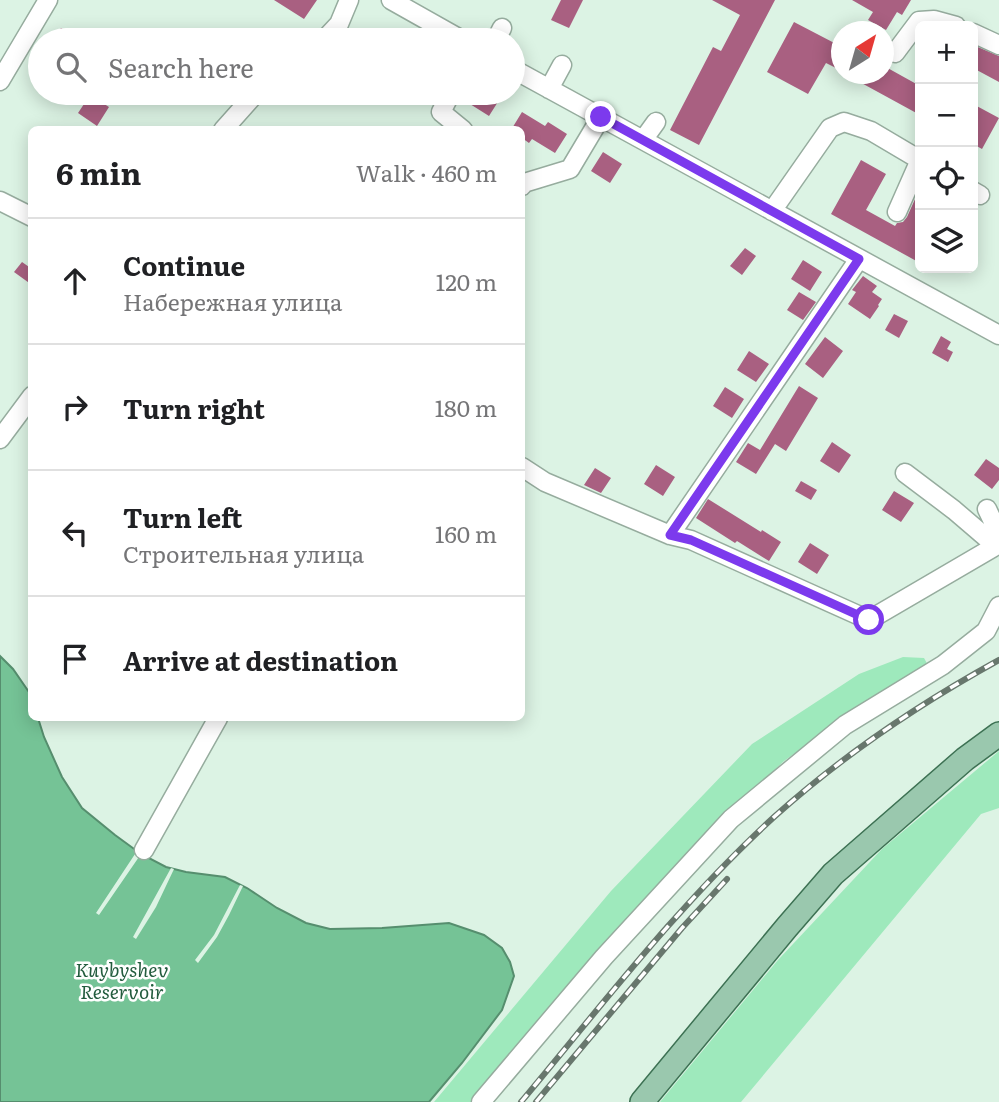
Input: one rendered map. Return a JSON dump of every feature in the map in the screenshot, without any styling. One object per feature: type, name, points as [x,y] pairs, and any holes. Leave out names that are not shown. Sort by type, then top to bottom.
[{"type":"main road","points":[[642,1102],[833,874],[965,759],[999,734]]},
{"type":"street","points":[[31,28],[48,0]]},
{"type":"street","points":[[335,28],[349,0]]},
{"type":"street","points":[[391,0],[440,28]]},
{"type":"street","points":[[919,21],[938,21]]},
{"type":"street","points":[[894,53],[915,26]]},
{"type":"street","points":[[0,81],[28,34]]},
{"type":"street","points":[[978,35],[999,45]]},
{"type":"street","points":[[549,89],[562,65]]},
{"type":"street","points":[[525,76],[999,335]]},
{"type":"street","points":[[227,126],[245,105]]},
{"type":"street","points":[[444,105],[441,112],[458,126]]},
{"type":"street","points":[[525,183],[570,169],[601,117]]},
{"type":"street","points":[[643,140],[656,122]]},
{"type":"street","points":[[772,211],[831,128],[844,122],[871,131],[920,160],[897,212]]},
{"type":"street","points":[[0,201],[28,215]]},
{"type":"street","points":[[670,535],[859,259]]},
{"type":"street","points":[[0,439],[28,401]]},
{"type":"street","points":[[525,469],[545,482],[670,535],[691,540],[869,620],[998,541]]},
{"type":"street","points":[[905,473],[998,541]]},
{"type":"street","points":[[987,509],[998,541]]},
{"type":"street","points":[[481,1102],[604,957],[731,819],[845,725],[943,665],[986,631],[999,606]]},
{"type":"street","points":[[145,850],[216,721]]},
{"type":"shaded area","points":[[903,657],[924,658],[929,667],[853,711],[784,761],[712,829],[474,1102],[434,1102],[611,891],[752,744],[859,674]]},
{"type":"shaded area","points":[[999,751],[999,808],[981,814],[741,1102],[660,1102],[778,960],[882,849]]},
{"type":"water","name":"Kuybyshev Reservoir","points":[[0,656],[28,691],[28,721],[39,721],[62,777],[82,808],[141,854],[166,867],[225,877],[306,923],[330,929],[449,923],[484,935],[502,948],[514,976],[502,1010],[429,1102],[0,1102]]},
{"type":"pier","points":[[137,851],[141,854],[99,915],[96,913]]},
{"type":"pier","points":[[171,868],[174,869],[156,907],[136,939],[133,937]]},
{"type":"pier","points":[[240,885],[243,886],[229,915],[198,963],[195,960],[214,935]]},
{"type":"building","points":[[274,0],[317,0],[304,19]]},
{"type":"building","points":[[561,0],[583,0],[569,28],[551,20]]},
{"type":"building","points":[[712,0],[775,0],[699,145],[670,130],[713,47],[721,51],[740,15]]},
{"type":"building","points":[[852,0],[911,0],[902,15],[897,12],[892,21],[870,21],[873,12]]},
{"type":"building","points":[[794,22],[831,41],[831,66],[826,63],[808,94],[767,72]]},
{"type":"building","points":[[978,47],[999,56],[999,82],[978,71]]},
{"type":"building","points":[[894,72],[915,83],[915,112],[863,84],[894,84]]},
{"type":"building","points":[[83,105],[109,107],[97,126],[78,113]]},
{"type":"building","points":[[472,105],[496,105],[489,116]]},
{"type":"building","points":[[978,107],[999,118],[982,149],[978,147]]},
{"type":"building","points":[[522,112],[545,126],[548,122],[567,134],[555,153],[532,139],[529,143],[525,140],[525,126],[513,126]]},
{"type":"building","points":[[603,152],[622,164],[610,183],[591,171]]},
{"type":"building","points":[[861,160],[886,174],[866,210],[895,226],[907,217],[915,199],[915,260],[831,214]]},
{"type":"building","points":[[745,248],[756,256],[742,275],[730,266]]},
{"type":"building","points":[[803,260],[822,272],[810,291],[791,279]]},
{"type":"building","points":[[22,262],[28,266],[28,282],[14,272]]},
{"type":"building","points":[[863,276],[877,286],[872,292],[882,299],[870,319],[848,304],[856,292],[852,290]]},
{"type":"building","points":[[799,292],[816,302],[803,320],[787,310]]},
{"type":"building","points":[[894,314],[908,321],[899,338],[885,330]]},
{"type":"building","points":[[941,336],[951,342],[947,349],[953,352],[948,362],[932,353]]},
{"type":"building","points":[[825,337],[843,351],[823,378],[805,364]]},
{"type":"building","points":[[749,351],[769,364],[756,382],[737,370]]},
{"type":"building","points":[[799,386],[818,398],[786,451],[775,444],[756,474],[736,462],[748,443],[760,450]]},
{"type":"building","points":[[725,387],[744,399],[732,418],[713,406]]},
{"type":"building","points":[[832,442],[851,455],[839,473],[820,461]]},
{"type":"building","points":[[986,459],[999,468],[999,480],[992,489],[974,475]]},
{"type":"building","points":[[656,465],[675,477],[663,496],[644,484]]},
{"type":"building","points":[[595,468],[611,478],[601,493],[584,485]]},
{"type":"building","points":[[801,481],[817,490],[811,500],[795,491]]},
{"type":"building","points":[[894,491],[914,503],[901,522],[882,510]]},
{"type":"building","points":[[708,499],[781,542],[769,561],[696,518]]},
{"type":"building","points":[[810,543],[829,555],[817,574],[798,562]]},
{"type":"railway","points":[[521,1102],[674,919],[774,817],[882,732],[999,660]]},
{"type":"railway","points":[[536,1102],[682,928],[727,879]]},
{"type":"route","points":[[601,117],[859,259],[670,535],[691,540],[869,620]]}]
